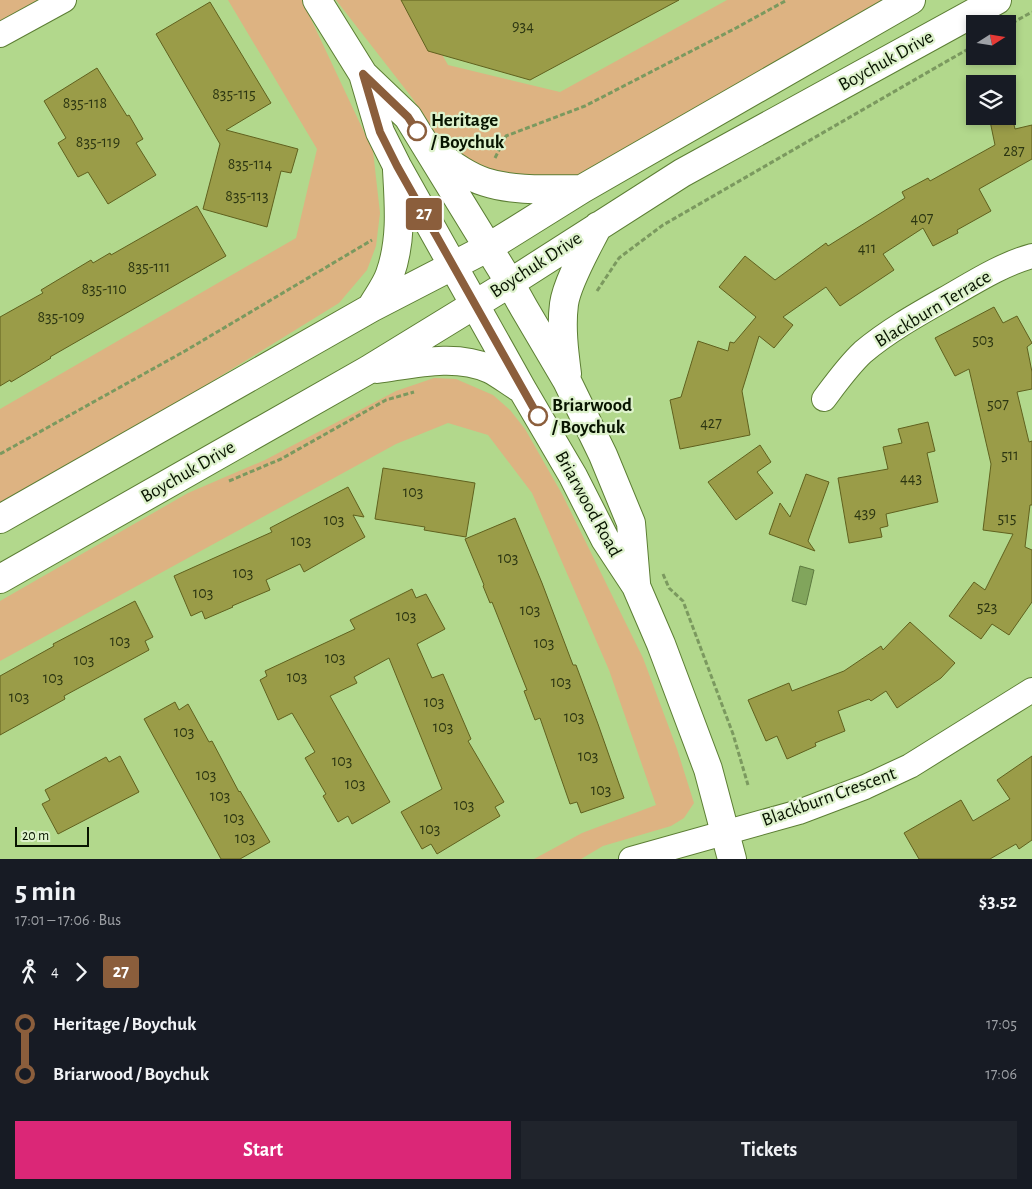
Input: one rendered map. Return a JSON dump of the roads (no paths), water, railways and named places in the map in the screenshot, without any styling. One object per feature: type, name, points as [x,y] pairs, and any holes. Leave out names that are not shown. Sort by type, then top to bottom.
[{"type":"main road","points":[[317,0],[363,74]]},
{"type":"main road","name":"Boychuk Drive","points":[[0,519],[371,308],[488,247],[582,189],[911,0]]},
{"type":"main road","name":"Boychuk Drive","points":[[0,579],[368,370],[510,283],[682,173],[997,0]]},
{"type":"main road","name":"Briarwood Road","points":[[363,74],[408,117],[568,381],[631,523],[636,586]]},
{"type":"main road","name":"Briarwood Road","points":[[363,74],[380,132],[397,166],[573,476],[604,539],[636,586],[662,644],[708,769],[728,846]]},
{"type":"main road","points":[[426,145],[455,168],[484,182],[531,190],[582,189]]},
{"type":"main road","points":[[371,308],[389,275],[397,249],[399,218],[397,166]]},
{"type":"main road","points":[[568,381],[563,344],[564,304],[578,267],[598,226]]},
{"type":"main road","points":[[368,370],[431,362],[462,361],[490,369],[522,389]]},
{"type":"street","points":[[0,35],[64,0]]},
{"type":"street","name":"Blackburn Terrace","points":[[824,399],[854,362],[884,337],[974,282],[1016,261],[1032,256]]},
{"type":"street","name":"Blackburn Crescent","points":[[631,859],[728,846],[799,812],[865,787],[910,766],[1032,690]]},
{"type":"place","name":"Heritage / Boychuk","points":[[417,131]]},
{"type":"place","name":"Briarwood / Boychuk","points":[[538,416]]}]
